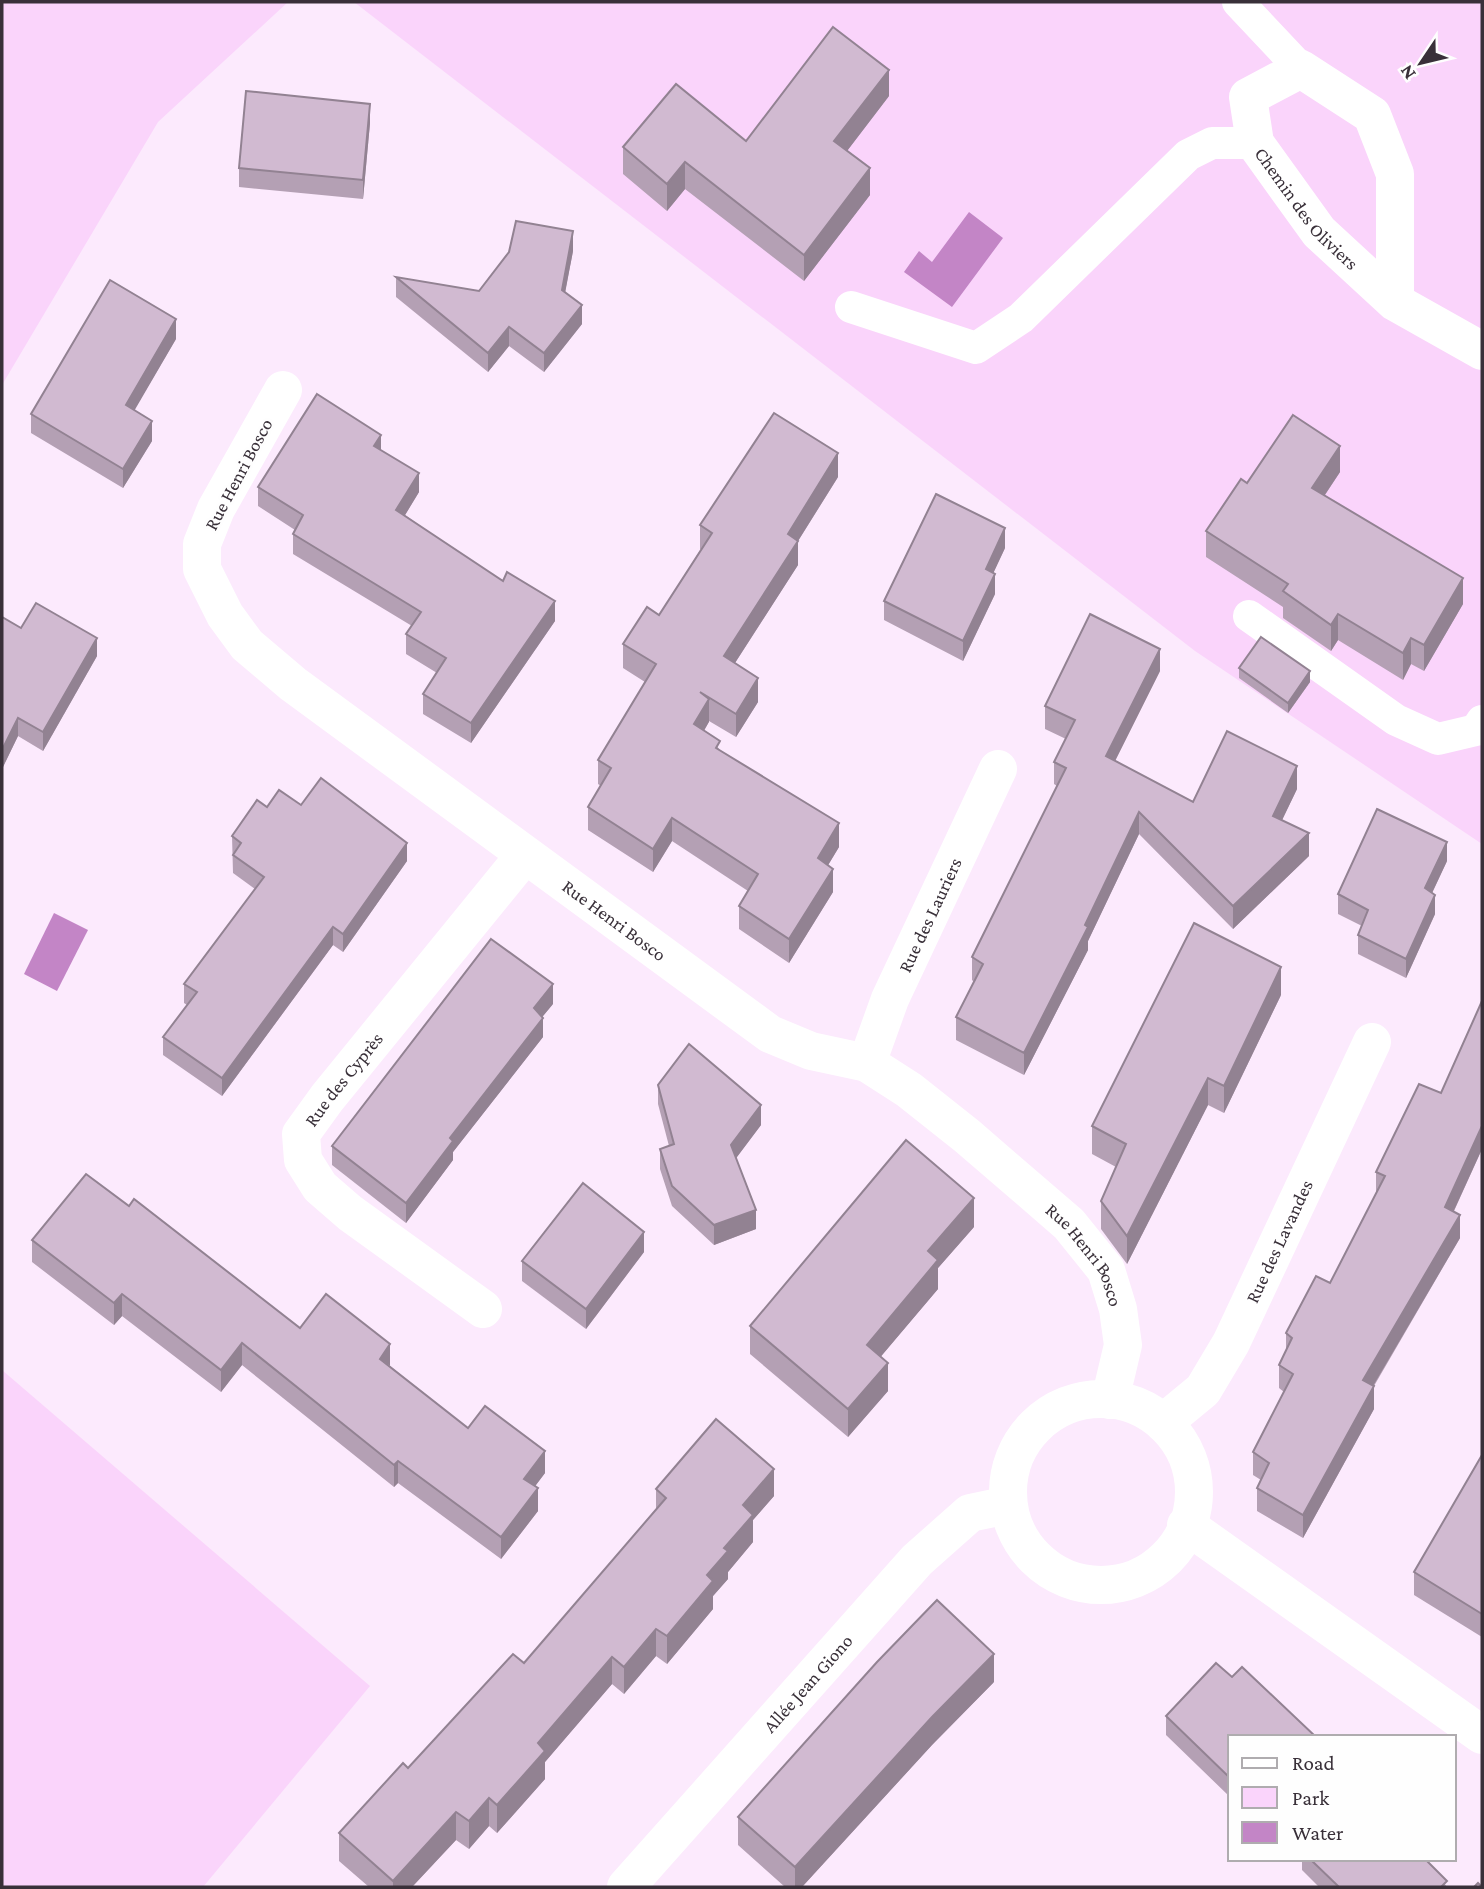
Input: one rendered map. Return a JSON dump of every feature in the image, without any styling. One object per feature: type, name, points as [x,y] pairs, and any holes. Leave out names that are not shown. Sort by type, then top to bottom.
[{"type":"street","name":"Chemin des Oliviers","points":[[1301,69],[1248,97],[1255,143],[1319,232],[1395,302],[1482,351]]},
{"type":"street","points":[[1301,69],[1372,115],[1395,174],[1395,302]]},
{"type":"street","name":"Rue Henri Bosco","points":[[283,390],[216,509],[202,544],[202,569],[225,615],[247,645],[293,684],[769,1034],[811,1051],[867,1063],[909,1090],[957,1128],[1069,1224],[1106,1270],[1118,1309],[1123,1345],[1110,1400]]},
{"type":"street","name":"Rue des Lauriers","points":[[867,1063],[890,999],[998,769]]},
{"type":"street","name":"Rue des Cyprès","points":[[483,1309],[350,1213],[320,1187],[303,1160],[301,1134],[327,1098],[524,856]]},
{"type":"street","name":"Rue des Lavandes","points":[[1163,1423],[1203,1390],[1231,1343],[1372,1042]]},
{"type":"street","points":[[1092,1399],[1125,1402],[1163,1423],[1176,1438],[1191,1467],[1193,1499],[1183,1536],[1170,1555],[1144,1575],[1120,1583],[1087,1585],[1068,1580],[1040,1563],[1018,1536],[1008,1505],[1009,1473],[1030,1431],[1042,1419],[1070,1403],[1092,1399]]},
{"type":"street","name":"Allée Jean Giono","points":[[626,1887],[917,1560],[970,1513],[1008,1505]]},
{"type":"street","points":[[1186,1525],[1482,1735]]},
{"type":"lane","points":[[1238,2],[1301,69]]},
{"type":"lane","points":[[851,307],[976,348],[1021,318],[1188,155],[1212,143],[1255,143]]},
{"type":"lane","points":[[1249,617],[1396,720],[1438,739],[1476,730],[1482,721]]},
{"type":"green space","points":[[2,2],[288,2],[158,122],[2,385]]},
{"type":"green space","points":[[354,2],[1482,2],[1482,844],[1195,651]]},
{"type":"green space","points":[[2,1370],[370,1686],[203,1887],[2,1887]]},
{"type":"water","points":[[969,212],[1003,238],[952,307],[904,272],[919,251],[932,262]]},
{"type":"water","points":[[54,913],[88,930],[57,991],[24,974]]},
{"type":"building","points":[[833,27],[889,70],[834,141],[870,168],[804,255],[685,162],[667,184],[623,147],[676,84],[746,141]]},
{"type":"building","points":[[246,91],[370,104],[363,180],[239,168]]},
{"type":"building","points":[[516,221],[573,231],[562,290],[582,305],[544,353],[509,327],[488,353],[396,277],[479,291],[509,252]]},
{"type":"building","points":[[110,280],[176,319],[126,405],[152,421],[123,469],[31,414]]},
{"type":"building","points":[[317,394],[381,435],[374,446],[419,473],[396,510],[503,581],[507,572],[555,601],[471,723],[423,694],[446,658],[406,634],[421,612],[293,534],[303,515],[258,487]]},
{"type":"building","points":[[774,413],[838,453],[788,534],[798,541],[724,656],[758,678],[736,714],[700,692],[709,699],[694,724],[720,741],[716,748],[839,823],[818,858],[833,869],[789,939],[739,906],[758,874],[672,818],[653,849],[588,807],[611,768],[598,760],[656,664],[623,644],[647,607],[659,615],[712,533],[700,525]]},
{"type":"building","points":[[1293,415],[1340,446],[1312,488],[1463,578],[1424,645],[1411,638],[1403,653],[1338,614],[1331,625],[1283,591],[1288,584],[1206,531],[1241,479],[1247,483]]},
{"type":"building","points":[[936,494],[1005,528],[986,569],[995,574],[963,641],[884,601]]},
{"type":"building","points":[[36,603],[97,638],[43,732],[18,718],[2,750],[2,617],[21,628]]},
{"type":"building","points":[[1090,614],[1160,649],[1106,756],[1193,802],[1227,731],[1297,766],[1273,816],[1309,833],[1233,906],[1139,812],[1085,925],[1088,927],[1024,1053],[956,1017],[983,964],[972,957],[1066,768],[1054,762],[1075,720],[1045,706]]},
{"type":"building","points":[[1261,637],[1310,671],[1288,703],[1239,668]]},
{"type":"building","points":[[321,778],[407,843],[343,934],[333,927],[222,1078],[163,1037],[197,992],[184,984],[264,877],[233,855],[241,843],[232,836],[257,800],[267,807],[279,790],[301,805]]},
{"type":"building","points":[[1377,809],[1447,842],[1425,888],[1435,895],[1406,959],[1358,935],[1368,910],[1338,894]]},
{"type":"building","points":[[1194,923],[1281,967],[1224,1086],[1208,1078],[1127,1236],[1101,1201],[1126,1144],[1092,1126]]},
{"type":"building","points":[[491,939],[553,984],[534,1008],[543,1018],[450,1138],[453,1141],[406,1203],[332,1146]]},
{"type":"building","points":[[1482,1001],[1482,1126],[1445,1207],[1460,1215],[1363,1380],[1374,1386],[1303,1515],[1257,1488],[1269,1463],[1253,1452],[1293,1374],[1279,1365],[1292,1338],[1286,1333],[1316,1276],[1330,1283],[1385,1176],[1376,1172],[1419,1084],[1441,1093]]},
{"type":"building","points":[[689,1044],[761,1105],[731,1145],[756,1210],[714,1225],[672,1186],[660,1149],[674,1144],[658,1085]]},
{"type":"building","points":[[906,1140],[974,1198],[928,1251],[938,1260],[867,1345],[888,1363],[848,1409],[750,1326]]},
{"type":"building","points":[[86,1174],[129,1206],[134,1199],[300,1328],[326,1294],[390,1344],[380,1359],[468,1428],[485,1406],[545,1451],[524,1479],[538,1488],[501,1537],[398,1461],[394,1465],[242,1343],[221,1370],[122,1294],[114,1303],[32,1240]]},
{"type":"building","points":[[583,1183],[644,1232],[586,1309],[522,1261]]},
{"type":"building","points":[[716,1419],[774,1469],[743,1505],[753,1515],[724,1548],[728,1551],[707,1575],[713,1581],[667,1636],[656,1629],[624,1667],[612,1657],[538,1743],[545,1751],[497,1805],[489,1798],[469,1821],[456,1812],[393,1881],[339,1833],[403,1763],[408,1768],[513,1654],[524,1663],[666,1498],[656,1489]]},
{"type":"building","points":[[1482,1455],[1482,1614],[1414,1572]]},
{"type":"building","points":[[937,1600],[994,1654],[932,1717],[795,1867],[738,1817],[877,1662]]},
{"type":"building","points":[[1216,1663],[1232,1677],[1242,1667],[1314,1735],[1228,1735],[1228,1776],[1166,1716]]},
{"type":"building","points":[[1312,1861],[1427,1861],[1447,1881],[1441,1887],[1339,1887]]}]
